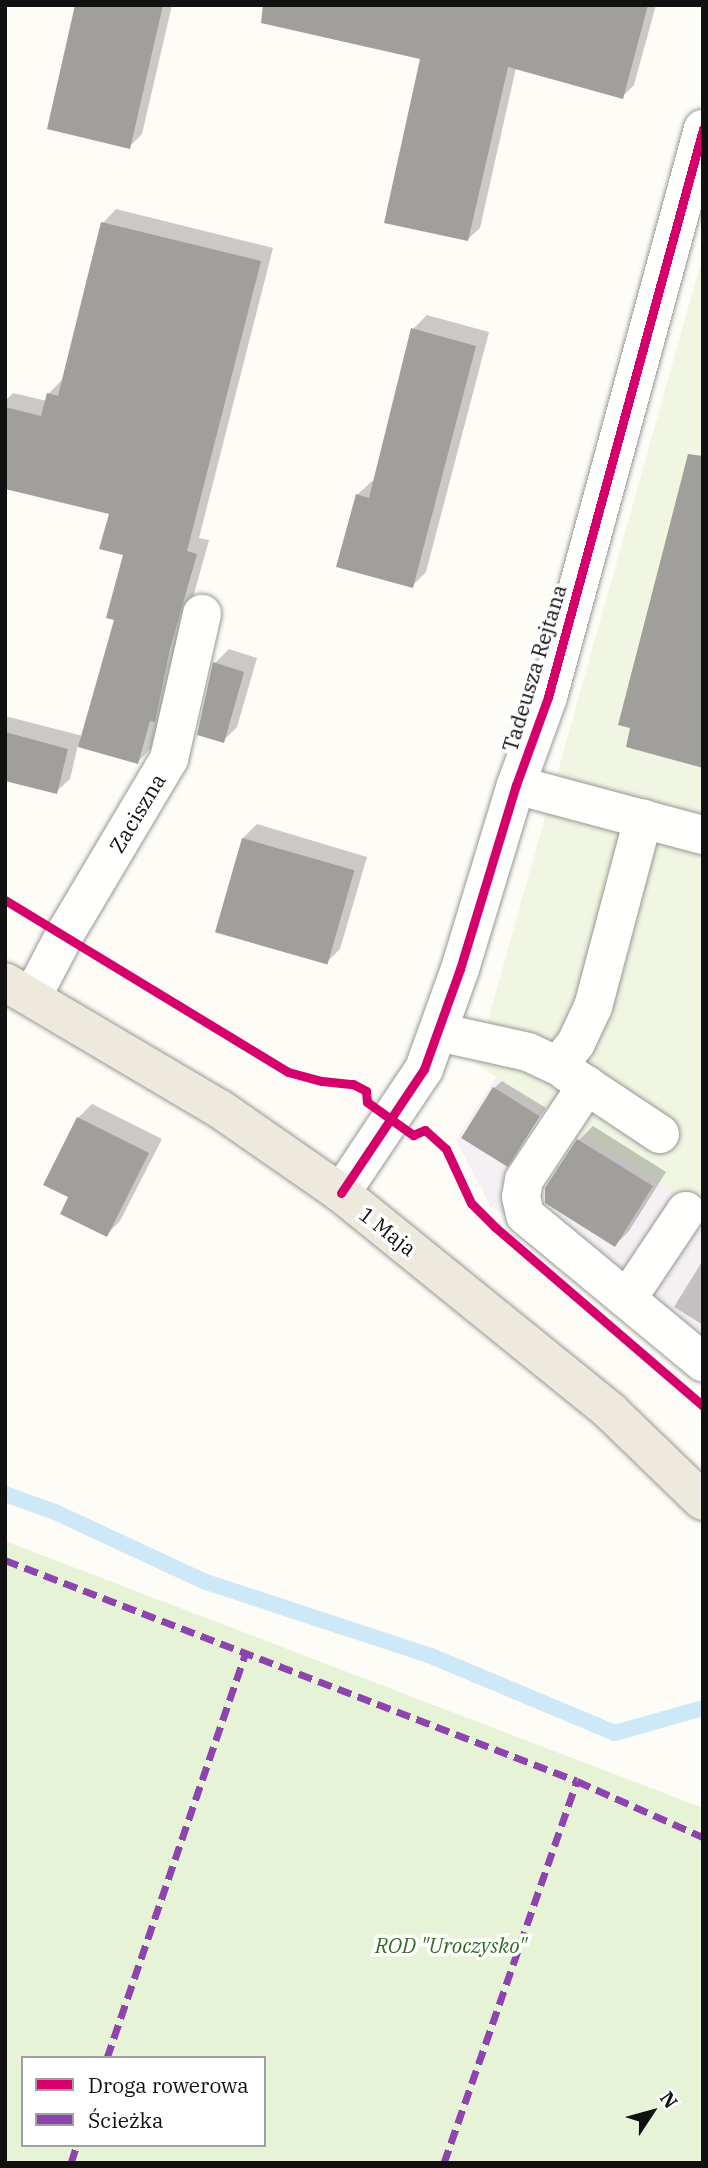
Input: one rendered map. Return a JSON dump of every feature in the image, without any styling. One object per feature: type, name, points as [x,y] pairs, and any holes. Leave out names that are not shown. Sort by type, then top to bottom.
[{"type":"main road","name":"1 Maja","points":[[19,989],[220,1109],[341,1193],[610,1411],[703,1501]]},
{"type":"street","name":"Tadeusza Rejtana","points":[[341,1193],[418,1080],[438,1032],[516,785],[548,697],[703,129]]},
{"type":"street","name":"Zaciszna","points":[[19,989],[65,934],[169,759],[202,614]]},
{"type":"street","points":[[516,785],[703,835]]},
{"type":"street","points":[[643,819],[593,1007],[576,1043],[573,1076],[524,1180],[521,1197],[525,1215],[703,1362]]},
{"type":"street","points":[[438,1032],[528,1052],[573,1076],[660,1134]]},
{"type":"street","points":[[627,1299],[686,1210]]},
{"type":"shaded area","points":[[496,1077],[562,1123],[703,1210],[703,1379],[489,1203],[456,1140]]},
{"type":"green space","points":[[703,255],[703,1210],[562,1123],[476,1063]]},
{"type":"green space","name":"ROD \"Uroczysko\"","points":[[5,1541],[703,1808],[703,2163],[5,2163]]},
{"type":"building","points":[[75,5],[163,5],[130,149],[47,129]]},
{"type":"building","points":[[263,5],[648,5],[623,99],[508,67],[468,241],[384,223],[420,59],[261,23]]},
{"type":"building","points":[[101,222],[261,261],[187,551],[197,554],[170,649],[155,722],[150,721],[138,764],[78,747],[114,620],[106,618],[123,555],[99,549],[109,514],[5,489],[5,407],[41,416],[47,393],[58,396]]},
{"type":"building","points":[[411,328],[476,346],[413,588],[336,567],[356,494],[369,498]]},
{"type":"building","points":[[688,454],[703,456],[703,768],[626,747],[630,728],[618,725]]},
{"type":"building","points":[[213,662],[244,672],[224,743],[197,735]]},
{"type":"building","points":[[5,732],[68,749],[57,794],[5,781]]},
{"type":"building","points":[[242,838],[354,870],[327,964],[215,932]]},
{"type":"building","points":[[493,1087],[540,1116],[508,1167],[461,1138]]},
{"type":"building","points":[[77,1117],[149,1153],[107,1237],[60,1214],[68,1197],[43,1185]]},
{"type":"building","points":[[577,1139],[653,1186],[615,1247],[545,1203],[545,1188]]},
{"type":"waterway","points":[[5,1494],[55,1512],[206,1582],[431,1656],[615,1733],[703,1708]]},
{"type":"marked path","points":[[5,1560],[577,1781],[703,1837]]},
{"type":"marked path","points":[[108,2056],[246,1652]]},
{"type":"marked path","points":[[444,2163],[577,1781]]},
{"type":"marked path","points":[[71,2163],[76,2147]]},
{"type":"cycle path","points":[[341,1193],[424,1069],[460,969],[516,785],[548,697],[703,129]]},
{"type":"cycle path","points":[[5,900],[288,1072],[322,1081],[353,1084],[366,1091],[367,1102],[413,1135],[425,1130],[446,1149],[471,1203],[495,1227],[703,1406]]}]
